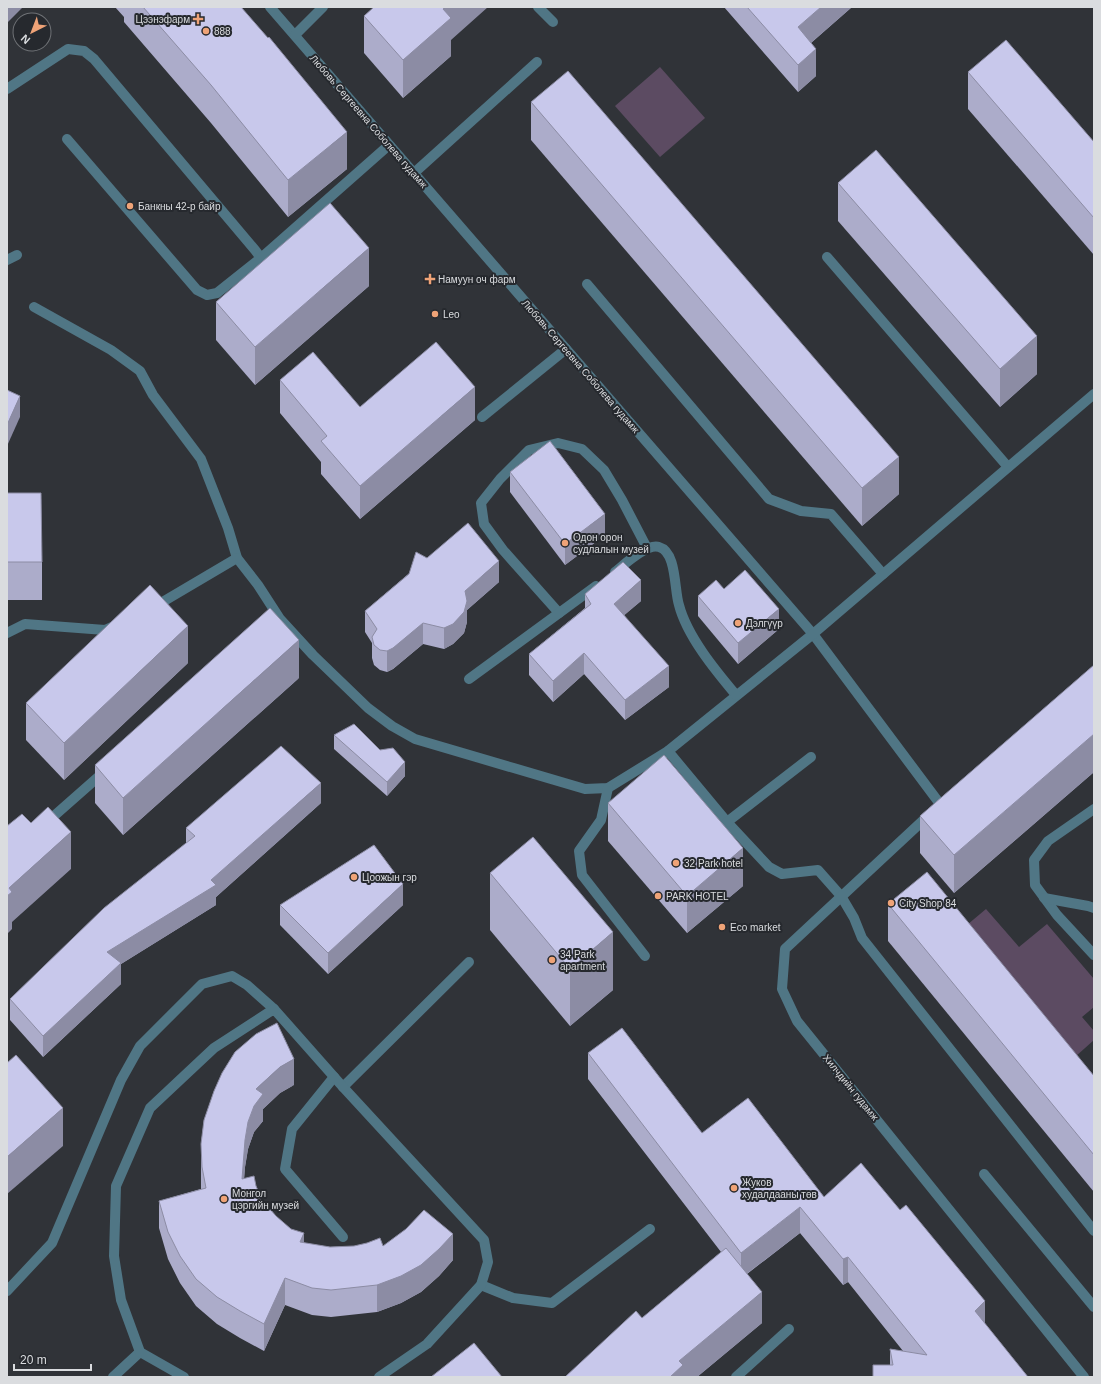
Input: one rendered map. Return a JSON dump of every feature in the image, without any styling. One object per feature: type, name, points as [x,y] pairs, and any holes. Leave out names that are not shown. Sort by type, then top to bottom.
[{"type":"street","name":"Любовь Сергеевна Соболева гудамж","points":[[270,7],[813,634],[943,802]]},
{"type":"street","points":[[295,35],[323,7]]},
{"type":"street","points":[[538,7],[552,22]]},
{"type":"street","points":[[7,88],[68,49],[84,51],[94,59],[261,258]]},
{"type":"street","points":[[414,173],[537,62]]},
{"type":"street","points":[[67,139],[197,290],[206,295],[217,293],[261,258],[389,144]]},
{"type":"street","points":[[7,260],[17,255]]},
{"type":"street","points":[[827,257],[1008,467]]},
{"type":"street","points":[[587,284],[769,500],[801,511],[831,514],[883,574]]},
{"type":"street","points":[[34,307],[111,350],[140,371],[153,395],[201,460],[228,528],[237,558],[258,584],[277,622],[368,708],[392,726],[415,739],[585,789],[608,788],[668,751],[813,634],[1094,394]]},
{"type":"street","points":[[482,417],[566,349]]},
{"type":"street","points":[[559,613],[503,550],[484,524],[480,503],[500,479],[529,450],[558,443],[582,449],[604,470],[622,500],[647,548]]},
{"type":"street","points":[[469,679],[647,548],[657,546],[663,548],[667,552],[672,561],[679,605],[694,639],[724,682],[736,695]]},
{"type":"street","points":[[143,614],[237,558]]},
{"type":"street","points":[[7,632],[25,624],[105,630],[124,622]]},
{"type":"street","points":[[668,751],[727,822],[769,867],[782,874],[818,870],[841,896],[854,918],[862,938],[1094,1231]]},
{"type":"street","points":[[727,822],[811,757]]},
{"type":"street","points":[[37,830],[113,765]]},
{"type":"street","points":[[608,788],[601,820],[579,851],[582,875],[645,956]]},
{"type":"street","name":"Хилчдийн гудамж","points":[[943,802],[786,949],[782,989],[797,1021],[1084,1377]]},
{"type":"street","points":[[1094,809],[1048,841],[1034,860],[1035,885],[1058,915],[1094,955]]},
{"type":"street","points":[[1044,898],[1094,908]]},
{"type":"street","points":[[342,1087],[469,962]]},
{"type":"street","points":[[7,1291],[52,1243],[121,1080],[140,1046],[202,984],[232,976],[247,984],[274,1009],[342,1087],[484,1240],[488,1262],[481,1285],[427,1344],[379,1377]]},
{"type":"street","points":[[184,1377],[140,1352],[120,1300],[114,1256],[116,1186],[150,1108],[214,1048],[274,1009]]},
{"type":"street","points":[[334,1077],[292,1129],[285,1170],[343,1237]]},
{"type":"street","points":[[984,1174],[1094,1307]]},
{"type":"street","points":[[481,1285],[513,1298],[552,1303],[650,1228]]},
{"type":"street","points":[[736,1377],[789,1329]]},
{"type":"street","points":[[113,1377],[140,1352]]},
{"type":"shaded area","points":[[660,67],[705,118],[660,157],[615,106]]},
{"type":"shaded area","points":[[986,909],[1019,947],[1047,924],[1094,979],[1094,1007],[1082,1017],[1094,1031],[1094,1040],[1066,1065],[955,935]]},
{"type":"building","points":[[143,7],[241,7],[268,38],[269,37],[347,132],[288,180],[211,85]]},
{"type":"building","points":[[374,7],[446,7],[443,9],[451,18],[403,60],[364,16]]},
{"type":"building","points":[[747,7],[821,7],[798,27],[816,49],[798,65]]},
{"type":"building","points":[[1006,40],[1094,142],[1094,218],[968,72]]},
{"type":"building","points":[[568,71],[899,457],[862,488],[531,102]]},
{"type":"building","points":[[876,150],[1037,336],[1000,369],[838,183]]},
{"type":"building","points":[[330,203],[369,248],[255,347],[216,302]]},
{"type":"building","points":[[436,342],[475,387],[360,486],[321,441],[327,436],[280,380],[313,352],[360,407]]},
{"type":"building","points":[[7,390],[20,396],[7,425]]},
{"type":"building","points":[[550,441],[605,514],[565,544],[510,472]]},
{"type":"building","points":[[7,493],[41,493],[42,562],[7,562]]},
{"type":"building","points":[[468,523],[499,561],[465,591],[467,601],[464,612],[453,624],[444,628],[423,623],[393,648],[387,651],[380,650],[374,645],[372,637],[377,629],[365,611],[409,574],[416,552],[427,558]]},
{"type":"building","points":[[623,562],[641,580],[614,604],[669,666],[625,700],[584,653],[553,681],[529,654],[591,604],[585,594]]},
{"type":"building","points":[[745,570],[779,609],[738,643],[698,596],[716,580],[724,589]]},
{"type":"building","points":[[150,585],[188,626],[64,743],[26,703]]},
{"type":"building","points":[[270,608],[299,640],[123,798],[95,765]]},
{"type":"building","points":[[1094,665],[1094,734],[954,855],[920,816]]},
{"type":"building","points":[[354,724],[380,750],[393,748],[405,762],[387,782],[334,735]]},
{"type":"building","points":[[281,746],[321,783],[211,880],[216,885],[107,952],[121,963],[43,1036],[10,999],[104,908],[195,836],[186,828]]},
{"type":"building","points":[[664,755],[743,848],[687,896],[608,803]]},
{"type":"building","points":[[48,807],[71,832],[9,888],[12,892],[7,896],[7,826],[22,814],[31,823]]},
{"type":"building","points":[[533,837],[613,932],[570,969],[490,873]]},
{"type":"building","points":[[374,845],[403,884],[328,953],[280,905]]},
{"type":"building","points":[[927,872],[1094,1076],[1094,1155],[888,904]]},
{"type":"building","name":"Монгол цэргийн музей","points":[[277,1023],[294,1059],[280,1067],[256,1089],[263,1094],[254,1106],[248,1122],[242,1179],[254,1176],[256,1186],[262,1200],[276,1216],[291,1229],[304,1233],[300,1242],[330,1247],[354,1246],[380,1238],[383,1246],[406,1229],[424,1210],[453,1234],[421,1265],[401,1276],[377,1285],[331,1290],[312,1288],[285,1278],[264,1324],[217,1297],[196,1279],[180,1256],[168,1232],[159,1201],[206,1188],[202,1167],[201,1144],[204,1120],[214,1091],[222,1073],[235,1052],[256,1034]]},
{"type":"building","points":[[622,1028],[702,1133],[748,1098],[824,1197],[861,1163],[900,1210],[906,1205],[985,1301],[975,1311],[1028,1377],[873,1377],[873,1365],[893,1365],[890,1349],[927,1355],[848,1257],[843,1259],[800,1207],[741,1253],[588,1053]]},
{"type":"building","points":[[16,1055],[63,1108],[7,1157],[7,1063]]},
{"type":"building","points":[[726,1248],[762,1292],[679,1361],[683,1365],[670,1377],[565,1377],[636,1311],[642,1318]]},
{"type":"building","points":[[474,1343],[502,1377],[431,1377]]},
{"type":"place","name":"Цээнэфарм","points":[[198,19]]},
{"type":"place","name":"888","points":[[206,31]]},
{"type":"place","name":"Банкны 42-р байр","points":[[130,206]]},
{"type":"place","name":"Намуун оч фарм","points":[[430,279]]},
{"type":"place","name":"Leo","points":[[435,314]]},
{"type":"place","name":"Одон орон судлалын музей","points":[[565,543]]},
{"type":"place","name":"Дэлгүүр","points":[[738,623]]},
{"type":"place","name":"32 Park hotel","points":[[676,863]]},
{"type":"place","name":"Цоожын гэр","points":[[354,877]]},
{"type":"place","name":"PARK HOTEL","points":[[658,896]]},
{"type":"place","name":"City Shop 84","points":[[891,903]]},
{"type":"place","name":"Eco market","points":[[722,927]]},
{"type":"place","name":"34 Park apartment","points":[[552,960]]},
{"type":"place","name":"Жуков худалдааны төв","points":[[734,1188]]},
{"type":"place","name":"Монгол цэргийн музей","points":[[224,1199]]}]
